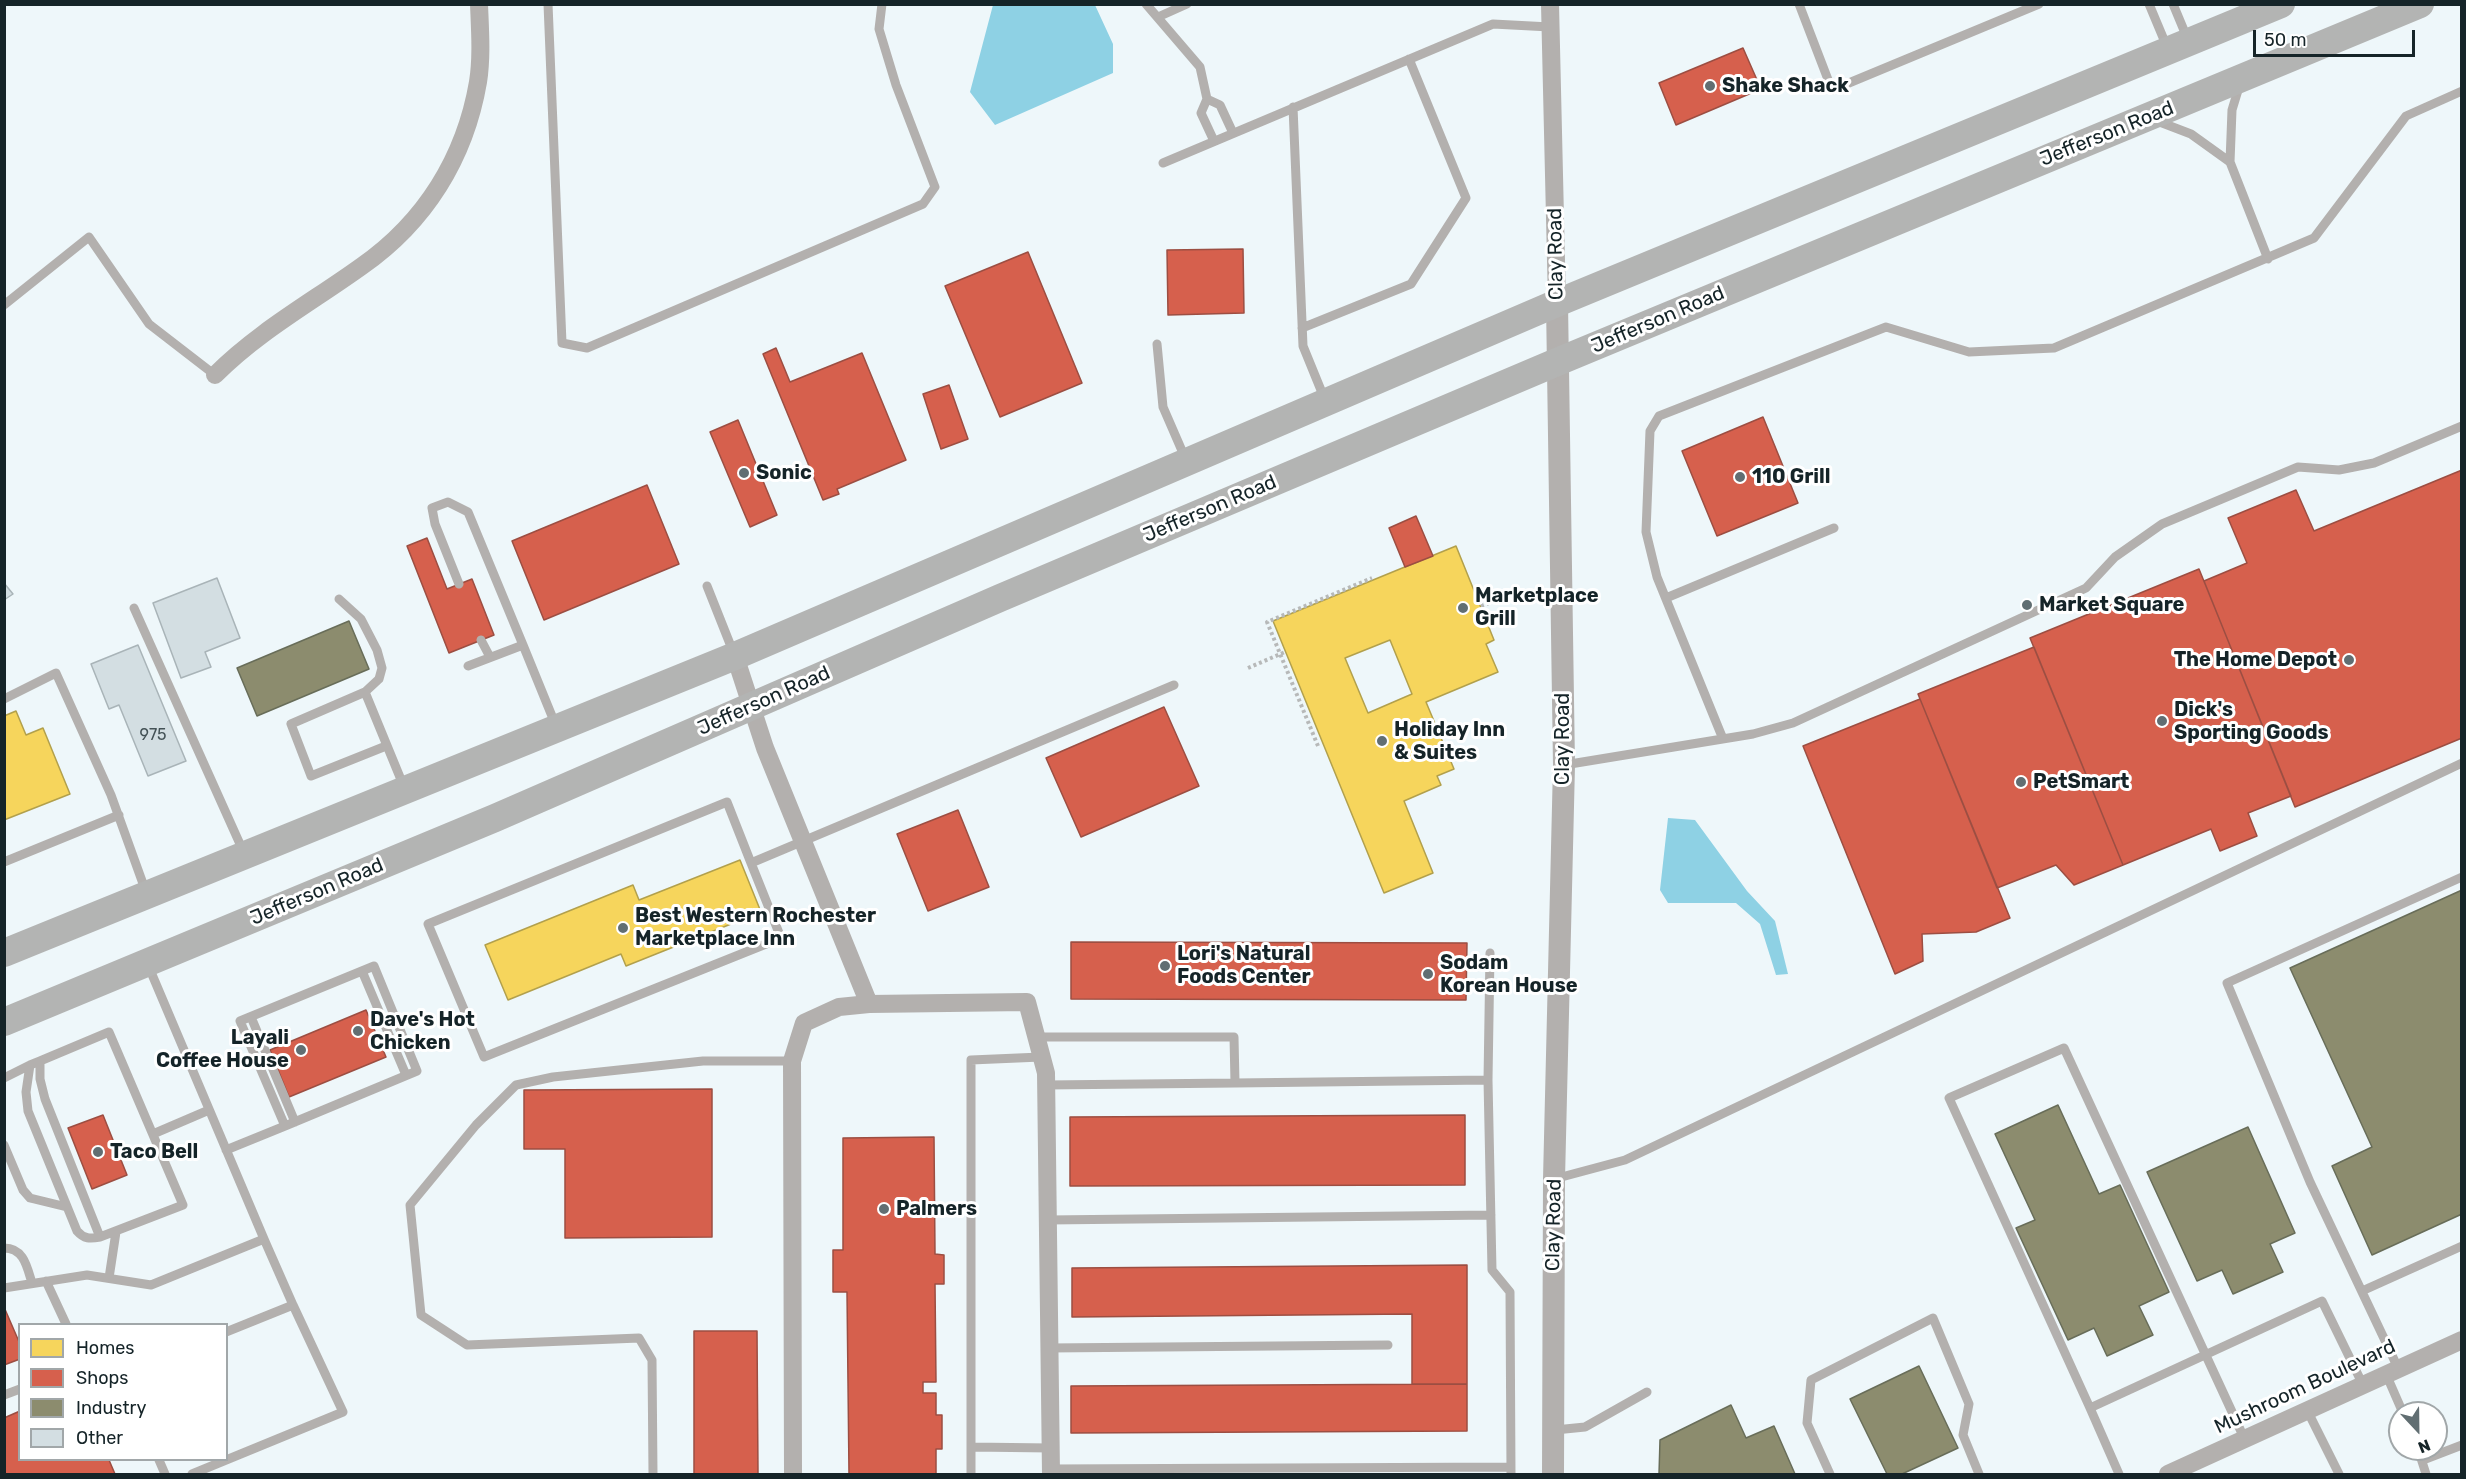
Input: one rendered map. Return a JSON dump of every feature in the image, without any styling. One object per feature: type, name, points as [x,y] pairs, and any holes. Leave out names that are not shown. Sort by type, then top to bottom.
[{"type":"main road","points":[[4,953],[735,656],[1557,303],[2281,4]]},
{"type":"main road","name":"Jefferson Road","points":[[4,1022],[495,818],[1557,362],[2420,4]]},
{"type":"street","points":[[215,375],[240,350],[273,325],[398,238],[428,205],[450,168],[468,126],[478,81],[479,4]]},
{"type":"street","name":"Clay Road","points":[[1550,4],[1564,765],[1554,1179],[1553,1474]]},
{"type":"street","points":[[735,656],[765,748],[868,1004]]},
{"type":"street","points":[[793,1474],[792,1060],[804,1023],[839,1007],[868,1004],[1027,1002],[1046,1085],[1051,1472]]},
{"type":"street","name":"Mushroom Boulevard","points":[[2168,1474],[2462,1340]]},
{"type":"lane","points":[[548,4],[562,343],[587,348],[923,204],[935,187],[896,85],[879,29],[882,4]]},
{"type":"lane","points":[[1146,4],[1200,68],[1207,99],[1201,113],[1214,141]]},
{"type":"lane","points":[[1158,17],[1187,4]]},
{"type":"lane","points":[[1798,4],[1832,90],[2039,4]]},
{"type":"lane","points":[[2149,4],[2179,46]]},
{"type":"lane","points":[[2173,4],[2179,46]]},
{"type":"lane","points":[[1163,163],[1493,24],[1550,27]]},
{"type":"lane","points":[[1302,328],[1411,284],[1466,198],[1409,59]]},
{"type":"lane","points":[[2242,78],[2232,110],[2230,162],[2268,259]]},
{"type":"lane","points":[[1724,739],[1666,598],[1646,532],[1650,431],[1659,416],[1886,327],[1969,352],[2054,348],[2314,238],[2406,116],[2462,92]]},
{"type":"lane","points":[[1207,99],[1220,105],[1233,133]]},
{"type":"lane","points":[[1293,107],[1303,346],[1326,402]]},
{"type":"lane","points":[[2144,118],[2168,124],[2191,134],[2230,162]]},
{"type":"lane","points":[[4,305],[89,237],[149,324],[215,375]]},
{"type":"lane","points":[[1157,344],[1163,407],[1187,462]]},
{"type":"lane","points":[[1564,765],[1754,734],[1793,723],[2086,588],[2115,557],[2162,524],[2298,467],[2340,470],[2374,463],[2462,426]]},
{"type":"lane","points":[[459,584],[435,524],[432,508],[448,502],[468,512],[556,728]]},
{"type":"lane","points":[[1666,598],[1834,528]]},
{"type":"lane","points":[[707,586],[735,656]]},
{"type":"lane","points":[[339,599],[361,619],[377,650],[382,668],[379,679],[365,692],[291,724],[311,776],[386,746]]},
{"type":"lane","points":[[134,608],[245,855]]},
{"type":"lane","points":[[481,640],[490,657]]},
{"type":"lane","points":[[468,666],[523,645]]},
{"type":"lane","points":[[4,699],[56,673],[111,795],[147,895]]},
{"type":"lane","points":[[751,863],[1174,685]]},
{"type":"lane","points":[[365,692],[405,790]]},
{"type":"lane","points":[[1554,1179],[1625,1160],[2462,763]]},
{"type":"lane","points":[[727,802],[751,863],[781,938],[484,1057],[428,924],[727,802]]},
{"type":"lane","points":[[4,862],[118,815]]},
{"type":"lane","points":[[2400,1401],[2392,1371],[2362,1291],[2310,1182],[2227,983],[2462,877]]},
{"type":"lane","points":[[1051,1472],[1511,1471],[1510,1292],[1492,1270],[1488,1080],[1490,953]]},
{"type":"lane","points":[[147,963],[264,1239],[343,1412],[228,1459]]},
{"type":"lane","points":[[226,1150],[296,1122],[417,1071],[374,966],[240,1021],[285,1126]]},
{"type":"lane","points":[[251,1017],[296,1122]]},
{"type":"lane","points":[[4,1078],[30,1065],[109,1032],[183,1204],[116,1232],[90,1239],[81,1236],[66,1207],[28,1111],[26,1092],[30,1065]]},
{"type":"lane","points":[[1036,1037],[1234,1037],[1235,1083]]},
{"type":"lane","points":[[2119,1474],[1949,1098],[2064,1048],[2244,1440]]},
{"type":"lane","points":[[971,1474],[971,1060],[1041,1057]]},
{"type":"lane","points":[[653,1474],[652,1360],[639,1338],[466,1345],[421,1315],[410,1205],[476,1125],[516,1084],[553,1077],[702,1061],[792,1060]]},
{"type":"lane","points":[[40,1061],[40,1079],[45,1099],[100,1237]]},
{"type":"lane","points":[[1046,1085],[1488,1080]]},
{"type":"lane","points":[[153,1134],[210,1110]]},
{"type":"lane","points":[[4,1145],[23,1190],[30,1198],[66,1207]]},
{"type":"lane","points":[[1048,1220],[1491,1215]]},
{"type":"lane","points":[[109,1278],[116,1232]]},
{"type":"lane","points":[[4,1288],[87,1275],[151,1285],[264,1239]]},
{"type":"lane","points":[[2362,1291],[2462,1246]]},
{"type":"lane","points":[[4,1248],[12,1248],[25,1258],[32,1283]]},
{"type":"lane","points":[[46,1281],[66,1323]]},
{"type":"lane","points":[[2090,1408],[2322,1301],[2363,1384]]},
{"type":"lane","points":[[228,1331],[293,1305]]},
{"type":"lane","points":[[1830,1474],[1807,1423],[1811,1380],[1933,1318],[1969,1404],[1963,1435],[1979,1474]]},
{"type":"lane","points":[[1049,1348],[1388,1345]]},
{"type":"lane","points":[[1552,1431],[1585,1426],[1647,1392]]},
{"type":"lane","points":[[2307,1410],[2339,1474]]},
{"type":"lane","points":[[2448,1450],[2462,1444]]},
{"type":"lane","points":[[971,1447],[1051,1448]]},
{"type":"lane","points":[[192,1474],[224,1461]]},
{"type":"path","points":[[1318,746],[1267,622],[1372,578]]},
{"type":"path","points":[[1480,606],[1497,600],[1510,600]]},
{"type":"path","points":[[1248,668],[1285,652]]},
{"type":"water","points":[[993,5],[1095,5],[1113,44],[1113,73],[995,125],[970,92]]},
{"type":"water","points":[[1668,818],[1695,820],[1747,891],[1775,921],[1788,974],[1776,975],[1760,924],[1736,903],[1668,903],[1660,890]]},
{"type":"building: Homes","name":"Holiday Inn & Suites","points":[[1456,546],[1494,640],[1486,644],[1498,672],[1426,702],[1454,769],[1437,776],[1441,785],[1404,801],[1433,873],[1384,893],[1273,621]],"holes":[[[1390,640],[1412,694],[1368,713],[1345,658]]]},
{"type":"building: Homes","points":[[16,711],[26,735],[43,728],[70,794],[4,820],[4,716]]},
{"type":"building: Homes","name":"Best Western Rochester Marketplace Inn","points":[[740,860],[761,912],[626,966],[621,954],[508,1000],[485,945],[633,885],[639,900]]},
{"type":"building: Shops","name":"Shake Shack","points":[[1743,48],[1761,89],[1676,125],[1659,83]]},
{"type":"building: Shops","points":[[1243,249],[1244,313],[1168,315],[1167,250]]},
{"type":"building: Shops","points":[[1028,252],[1082,383],[1000,417],[945,286]]},
{"type":"building: Shops","points":[[776,348],[790,382],[862,353],[906,460],[837,489],[839,494],[823,500],[763,354]]},
{"type":"building: Shops","points":[[949,385],[968,439],[941,449],[923,394]]},
{"type":"building: Shops","name":"110 Grill","points":[[1763,417],[1798,503],[1717,536],[1682,451]]},
{"type":"building: Shops","name":"Sonic","points":[[738,420],[777,515],[750,527],[710,432]]},
{"type":"building: Shops","name":"The Home Depot","points":[[2462,470],[2462,738],[2295,807],[2204,581],[2247,563],[2228,518],[2296,490],[2314,531]]},
{"type":"building: Shops","points":[[647,485],[679,564],[544,620],[512,541]]},
{"type":"building: Shops","points":[[1416,516],[1433,556],[1405,567],[1389,528]]},
{"type":"building: Shops","points":[[427,538],[447,589],[472,579],[494,635],[449,653],[407,546]]},
{"type":"building: Shops","name":"Dick's Sporting Goods","points":[[2199,569],[2291,796],[2248,813],[2257,836],[2220,851],[2211,829],[2123,865],[2030,638]]},
{"type":"building: Shops","name":"PetSmart","points":[[2034,647],[2123,865],[2074,885],[2056,865],[1997,888],[1918,694]]},
{"type":"building: Shops","points":[[1920,699],[2010,918],[1976,932],[1922,934],[1923,961],[1895,974],[1803,746]]},
{"type":"building: Shops","points":[[1164,707],[1199,786],[1081,837],[1046,758]]},
{"type":"building: Shops","points":[[958,810],[989,887],[928,911],[897,834]]},
{"type":"building: Shops","points":[[1071,942],[1467,943],[1466,1000],[1071,999]]},
{"type":"building: Shops","points":[[366,1010],[386,1057],[289,1097],[270,1050]]},
{"type":"building: Shops","points":[[712,1089],[712,1237],[565,1238],[565,1149],[524,1149],[524,1090]]},
{"type":"building: Shops","name":"Taco Bell","points":[[103,1115],[127,1175],[92,1189],[68,1128]]},
{"type":"building: Shops","points":[[1465,1115],[1465,1185],[1070,1186],[1070,1117]]},
{"type":"building: Shops","points":[[934,1137],[935,1254],[944,1255],[944,1284],[935,1284],[936,1382],[923,1382],[923,1393],[936,1393],[936,1415],[942,1415],[942,1449],[936,1449],[936,1474],[849,1474],[847,1292],[833,1292],[833,1250],[843,1250],[843,1138]]},
{"type":"building: Shops","points":[[1467,1265],[1467,1384],[1412,1384],[1412,1314],[1072,1317],[1072,1268]]},
{"type":"building: Shops","points":[[4,1307],[18,1339],[18,1360],[4,1365]]},
{"type":"building: Shops","points":[[694,1331],[757,1331],[758,1474],[694,1474]]},
{"type":"building: Shops","points":[[1467,1384],[1467,1431],[1071,1433],[1071,1386]]},
{"type":"building: Shops","points":[[18,1412],[18,1461],[109,1461],[115,1474],[4,1474],[4,1418]]},
{"type":"building: Industry","points":[[349,621],[369,669],[257,716],[237,668]]},
{"type":"building: Industry","points":[[2462,890],[2462,1214],[2372,1255],[2332,1166],[2372,1147],[2290,968]]},
{"type":"building: Industry","points":[[2058,1105],[2099,1194],[2120,1185],[2169,1292],[2139,1306],[2153,1335],[2107,1356],[2094,1328],[2068,1340],[2016,1228],[2035,1220],[1995,1134]]},
{"type":"building: Industry","points":[[2248,1127],[2295,1233],[2270,1244],[2283,1272],[2233,1294],[2222,1270],[2197,1281],[2147,1172]]},
{"type":"building: Industry","points":[[1919,1366],[1958,1448],[1902,1474],[1887,1474],[1850,1399]]},
{"type":"building: Industry","points":[[1731,1405],[1746,1438],[1774,1426],[1795,1474],[1659,1474],[1660,1440]]},
{"type":"building: Other","points":[[217,578],[240,638],[205,652],[211,667],[181,678],[153,603]]},
{"type":"building: Other","points":[[4,583],[13,594],[4,600]]},
{"type":"building: Other","points":[[138,645],[186,761],[148,776],[119,705],[109,709],[91,664]]},
{"type":"place","name":"Shake Shack","points":[[1710,86]]},
{"type":"place","name":"Sonic","points":[[744,473]]},
{"type":"place","name":"110 Grill","points":[[1740,477]]},
{"type":"place","name":"Market Square","points":[[2027,605]]},
{"type":"place","name":"Marketplace Grill","points":[[1463,608]]},
{"type":"place","name":"The Home Depot","points":[[2349,660]]},
{"type":"place","name":"Dick's Sporting Goods","points":[[2162,721]]},
{"type":"place","name":"Holiday Inn & Suites","points":[[1382,741]]},
{"type":"place","name":"PetSmart","points":[[2021,782]]},
{"type":"place","name":"Best Western Rochester Marketplace Inn","points":[[623,928]]},
{"type":"place","name":"Lori's Natural Foods Center","points":[[1165,966]]},
{"type":"place","name":"Sodam Korean House","points":[[1428,974]]},
{"type":"place","name":"Dave's Hot Chicken","points":[[358,1031]]},
{"type":"place","name":"Layali Coffee House","points":[[301,1050]]},
{"type":"place","name":"Taco Bell","points":[[98,1152]]},
{"type":"place","name":"Palmers","points":[[884,1209]]}]
